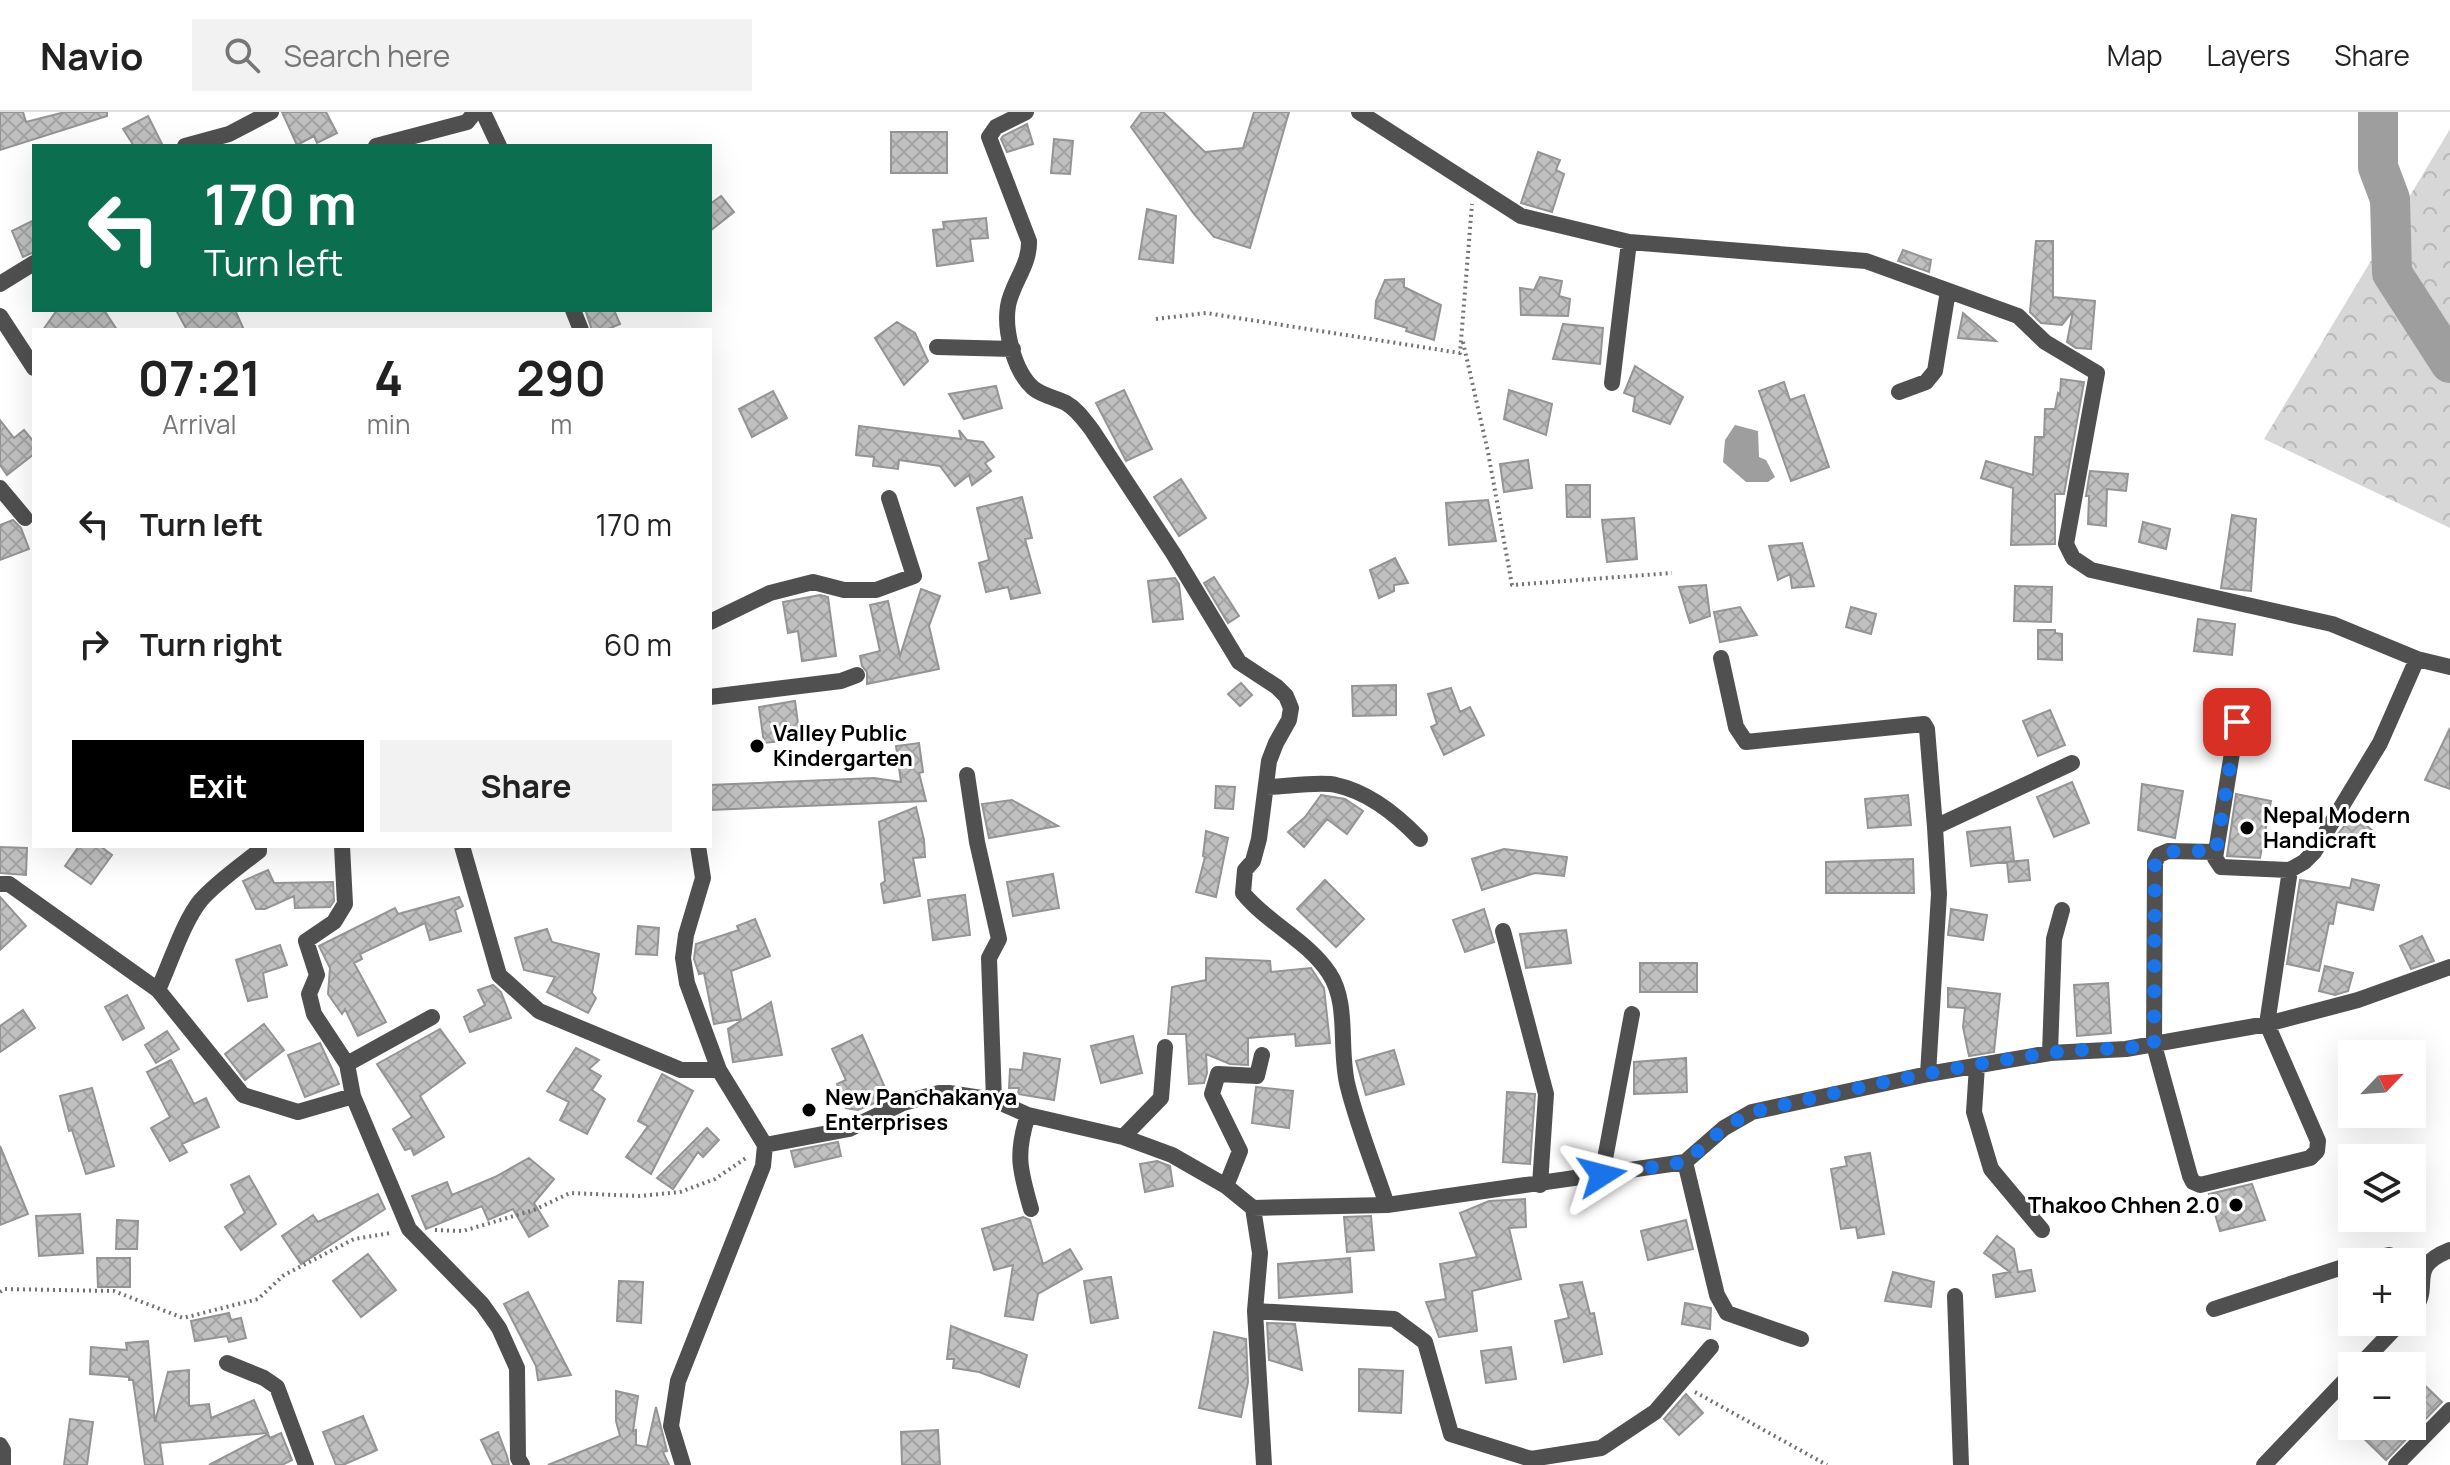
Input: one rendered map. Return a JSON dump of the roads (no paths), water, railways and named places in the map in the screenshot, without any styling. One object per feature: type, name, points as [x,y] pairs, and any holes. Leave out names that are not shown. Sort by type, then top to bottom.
[{"type":"street","points":[[192,144],[229,134],[271,112]]},
{"type":"street","points":[[384,144],[467,122],[475,112]]},
{"type":"street","points":[[483,112],[498,144]]},
{"type":"street","points":[[1026,112],[996,127],[989,137],[1029,241],[1029,253],[1009,303],[1009,332],[1013,349],[1019,366],[1033,388],[1077,411],[1092,430],[1173,553],[1239,662],[1286,696],[1291,708],[1289,720],[1269,761],[1259,839],[1253,861],[1245,870],[1243,893],[1322,964],[1335,983],[1340,999],[1347,1086],[1387,1205]]},
{"type":"street","points":[[1359,112],[1521,216],[1629,242],[1866,261],[2018,316],[2045,342],[2097,373],[2066,544],[2073,558],[2091,570],[2332,624],[2417,659],[2450,667]]},
{"type":"street","points":[[1612,383],[1629,242]]},
{"type":"street","points":[[0,284],[32,264]]},
{"type":"street","points":[[1899,392],[1926,382],[1935,371],[1948,291]]},
{"type":"street","points":[[0,316],[32,365]]},
{"type":"street","points":[[937,347],[1013,349]]},
{"type":"street","points":[[0,488],[25,518]]},
{"type":"street","points":[[712,621],[770,593],[813,582],[844,590],[876,590],[914,576],[889,498]]},
{"type":"street","points":[[1721,658],[1736,727],[1746,742],[1924,724],[1927,729],[1939,894],[1928,1074]]},
{"type":"street","points":[[2260,708],[2242,716],[2237,722],[2215,858],[2221,867],[2290,870],[2314,852],[2380,743],[2417,659]]},
{"type":"street","points":[[712,697],[841,681],[857,675]]},
{"type":"street","points":[[1935,827],[2072,763]]},
{"type":"street","points":[[967,775],[977,842],[999,939],[989,958],[994,1100]]},
{"type":"street","points":[[1267,787],[1335,784],[1397,815],[1420,839]]},
{"type":"street","points":[[158,990],[185,926],[201,900],[259,848]]},
{"type":"street","points":[[342,848],[345,904],[334,922],[306,941],[317,975],[309,994],[314,1014],[347,1064],[353,1096],[409,1229],[482,1304],[499,1328],[517,1368],[518,1458],[522,1465]]},
{"type":"street","points":[[463,848],[499,975],[539,1011],[681,1070],[719,1070]]},
{"type":"street","points":[[683,1465],[671,1426],[678,1381],[763,1166],[765,1145],[719,1070],[687,983],[683,958],[686,935],[703,878],[698,848]]},
{"type":"street","points":[[2216,852],[2168,851],[2159,855],[2155,862],[2154,1045],[2190,1176],[2193,1182],[2200,1185],[2310,1158],[2317,1151],[2318,1141],[2267,1024],[2290,870]]},
{"type":"street","points":[[0,884],[9,884],[158,990],[243,1095],[298,1112],[353,1096]]},
{"type":"street","points":[[2050,1053],[2054,939],[2062,910]]},
{"type":"street","points":[[1503,931],[1546,1094],[1540,1185]]},
{"type":"street","points":[[765,1145],[849,1129],[903,1103],[939,1093],[994,1100],[1028,1115],[1123,1137],[1172,1155],[1226,1186],[1253,1208],[1387,1205],[1685,1162],[1724,1128],[1752,1112],[1928,1074],[2050,1053],[2126,1049],[2267,1024],[2358,1000],[2450,967]]},
{"type":"street","points":[[1602,1175],[1632,1014]]},
{"type":"street","points":[[347,1064],[432,1017]]},
{"type":"street","points":[[1123,1137],[1161,1098],[1165,1047]]},
{"type":"street","points":[[1226,1186],[1240,1151],[1212,1094],[1218,1074],[1257,1076],[1262,1055]]},
{"type":"street","points":[[1977,1066],[1974,1112],[1991,1169],[2042,1230]]},
{"type":"street","points":[[1028,1115],[1019,1143],[1021,1175],[1031,1209]]},
{"type":"street","points":[[1685,1162],[1717,1295],[1727,1313],[1801,1339]]},
{"type":"street","points":[[1253,1208],[1260,1253],[1255,1311],[1264,1465]]},
{"type":"street","points":[[2426,1263],[2450,1250]]},
{"type":"street","points":[[2214,1309],[2338,1269]]},
{"type":"street","points":[[1955,1296],[1961,1465]]},
{"type":"street","points":[[1255,1311],[1394,1319],[1425,1342],[1451,1434],[1531,1459],[1601,1448],[1655,1412],[1711,1347]]},
{"type":"street","points":[[2372,1352],[2388,1336]]},
{"type":"street","points":[[227,1363],[264,1378],[277,1387],[306,1465]]},
{"type":"street","points":[[2264,1465],[2338,1388]]},
{"type":"street","points":[[2396,1465],[2450,1410]]},
{"type":"street","points":[[0,1445],[3,1465]]},
{"type":"waterway","points":[[2378,112],[2378,167],[2390,199],[2392,273],[2450,363]]},
{"type":"place","name":"Valley Public Kindergarten","points":[[757,746]]},
{"type":"place","name":"Nepal Modern Handicraft","points":[[2247,828]]},
{"type":"place","name":"New Panchakanya Enterprises","points":[[809,1110]]},
{"type":"place","name":"Thakoo Chhen 2.0","points":[[2236,1205]]}]
